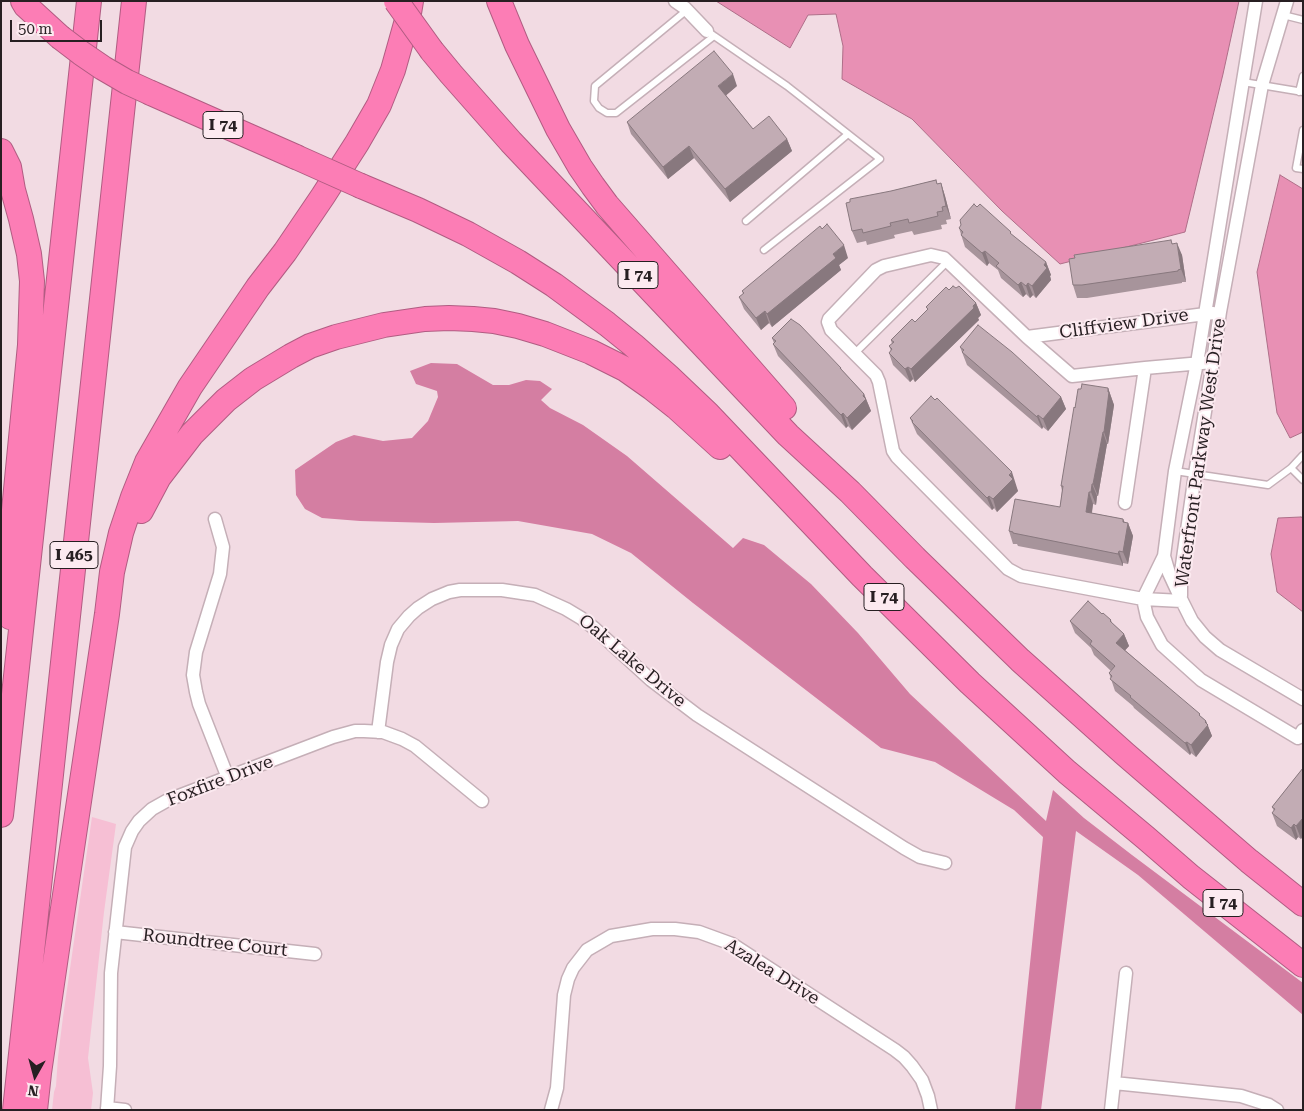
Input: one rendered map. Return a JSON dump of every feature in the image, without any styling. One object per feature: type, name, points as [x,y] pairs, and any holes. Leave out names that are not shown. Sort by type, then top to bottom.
[{"type":"highway","name":"I 74","points":[[23,1],[60,37],[103,68],[127,82],[418,210],[493,248],[554,285],[608,324],[708,414],[862,576],[970,683],[1067,772],[1191,877],[1303,965]]},
{"type":"highway","name":"I 465","points":[[1,815],[89,1]]},
{"type":"highway","name":"I 465","points":[[15,1110],[134,1]]},
{"type":"highway","name":"I 74","points":[[396,1],[432,51],[511,142],[788,435],[850,492],[914,558],[1027,666],[1249,861],[1303,904]]},
{"type":"highway","points":[[35,1110],[112,572],[121,534],[133,497],[147,462],[190,387],[324,196],[357,144],[378,105],[393,70],[411,1]]},
{"type":"highway","points":[[499,1],[517,45],[558,128],[580,167],[607,205],[799,426],[850,492]]},
{"type":"highway","points":[[513,1],[548,109]]},
{"type":"highway","points":[[1,151],[9,167],[29,254],[32,281],[29,354],[9,562],[11,726]]},
{"type":"highway","points":[[1,170],[13,190]]},
{"type":"highway","points":[[107,614],[129,536],[144,504],[172,459],[192,434],[226,400],[268,368],[310,346],[384,324],[425,319],[473,319],[518,326],[571,343],[625,369],[676,407],[862,576]]},
{"type":"street","points":[[675,1],[711,34]]},
{"type":"street","name":"Waterfront Parkway West Drive","points":[[1182,601],[1169,573],[1164,556],[1175,471],[1197,363],[1256,1]]},
{"type":"street","name":"Waterfront Parkway West Drive","points":[[1182,601],[1181,572],[1220,312],[1262,85],[1288,1]]},
{"type":"street","points":[[948,261],[931,255],[884,266],[876,270],[829,319],[828,324],[831,330],[873,371],[879,382],[892,445],[897,457],[1008,569],[1021,576],[1143,599],[1182,601],[1192,621],[1220,650],[1303,699]]},
{"type":"street","name":"Cliffview Drive","points":[[948,261],[1027,337],[1072,376],[1213,362]]},
{"type":"street","name":"Cliffview Drive","points":[[1027,337],[1220,312]]},
{"type":"street","points":[[1124,503],[1145,368]]},
{"type":"street","points":[[215,519],[223,547],[220,574],[196,652],[194,675],[199,704],[228,778]]},
{"type":"street","points":[[1164,556],[1143,599],[1147,617],[1162,645],[1196,677],[1298,738],[1303,730]]},
{"type":"street","name":"Oak Lake Drive","points":[[378,732],[391,645],[398,629],[418,608],[432,598],[460,590],[502,590],[535,595],[581,618],[651,680],[697,715],[904,848],[928,860],[945,862]]},
{"type":"street","name":"Foxfire Drive","points":[[107,1109],[110,1066],[111,980],[124,847],[132,830],[152,809],[168,800],[342,734],[355,732],[378,732],[402,739],[420,748],[482,801]]},
{"type":"street","name":"Azalea Drive","points":[[551,1110],[558,1083],[564,995],[568,979],[576,964],[591,947],[611,936],[652,929],[675,928],[699,932],[732,944],[895,1050],[916,1070],[927,1091],[931,1110]]},
{"type":"street","name":"Roundtree Court","points":[[115,932],[315,954]]},
{"type":"street","points":[[1111,1110],[1126,973]]},
{"type":"street","points":[[1114,1083],[1241,1096],[1258,1101],[1277,1110]]},
{"type":"street","points":[[107,1109],[125,1110]]},
{"type":"lane","points":[[687,10],[595,86],[594,101],[599,108],[607,113],[616,113],[711,34],[787,86],[880,159],[764,250]]},
{"type":"lane","points":[[1283,15],[1303,20]]},
{"type":"lane","points":[[1243,82],[1301,92],[1303,76]]},
{"type":"lane","points":[[1303,130],[1296,168],[1303,169]]},
{"type":"lane","points":[[746,221],[848,134]]},
{"type":"lane","points":[[854,354],[948,261]]},
{"type":"lane","points":[[1175,471],[1268,485],[1291,468],[1303,455]]},
{"type":"lane","points":[[1291,468],[1303,480]]},
{"type":"shaded area","points":[[716,1],[1239,1],[1185,232],[1060,264],[1002,211],[912,119],[842,79],[843,46],[836,14],[808,15],[790,48]]},
{"type":"shaded area","points":[[1280,175],[1303,189],[1303,432],[1290,438],[1277,413],[1257,272]]},
{"type":"shaded area","points":[[431,363],[457,364],[493,385],[509,385],[526,380],[540,381],[552,389],[541,400],[550,408],[583,425],[627,456],[733,548],[743,538],[764,545],[811,584],[858,633],[910,694],[1046,821],[1053,790],[1084,818],[1303,983],[1303,1015],[1138,875],[1076,831],[1041,1110],[1015,1110],[1043,837],[1014,810],[935,762],[881,748],[631,553],[592,534],[518,521],[434,523],[322,518],[305,509],[296,495],[295,470],[336,442],[354,435],[383,441],[412,438],[428,421],[438,397],[437,391],[416,384],[410,371]]},
{"type":"shaded area","points":[[1278,518],[1303,518],[1303,612],[1277,592],[1271,554]]},
{"type":"shaded area","points":[[92,817],[116,824],[88,1058],[93,1093],[91,1110],[52,1110],[63,1017]]},
{"type":"building","points":[[714,51],[733,74],[718,86],[753,129],[769,116],[787,139],[725,189],[689,146],[663,167],[627,122]]},
{"type":"building","points":[[936,180],[937,184],[941,183],[946,206],[942,207],[943,211],[937,212],[938,216],[909,223],[908,219],[890,223],[891,226],[863,233],[862,229],[852,231],[846,203],[850,202],[850,199]]},
{"type":"building","points":[[974,204],[977,207],[980,204],[1010,233],[1046,262],[1044,265],[1047,268],[1032,286],[1028,283],[1026,286],[1021,282],[1018,285],[996,266],[999,263],[985,251],[982,253],[961,235],[963,232],[959,228],[961,225],[960,220]]},
{"type":"building","points":[[827,224],[844,245],[833,254],[836,258],[767,314],[765,311],[756,318],[739,297],[744,293],[742,291],[820,226],[822,229]]},
{"type":"building","points":[[1171,240],[1172,244],[1177,243],[1181,269],[1178,271],[1073,285],[1069,259],[1075,258],[1074,255]]},
{"type":"building","points":[[953,286],[956,288],[959,286],[976,303],[973,306],[974,308],[911,369],[908,367],[905,369],[889,353],[892,349],[889,346],[894,342],[891,340],[912,319],[915,322],[928,309],[926,307],[946,287],[949,290]]},
{"type":"building","points":[[791,319],[800,325],[864,394],[863,396],[866,399],[847,418],[843,413],[841,415],[773,344],[776,341],[772,338]]},
{"type":"building","points":[[978,325],[1012,352],[1061,397],[1043,419],[1038,415],[1037,417],[962,352],[964,350],[960,347]]},
{"type":"building","points":[[1082,384],[1108,388],[1109,392],[1104,432],[1086,512],[1123,519],[1123,522],[1128,523],[1123,552],[1119,551],[1118,554],[1009,531],[1015,499],[1060,507],[1063,486],[1061,486],[1074,407],[1078,389],[1081,389]]},
{"type":"building","points":[[931,396],[935,400],[937,398],[1012,472],[1009,475],[1013,479],[993,499],[989,496],[987,498],[912,422],[910,418]]},
{"type":"building","points":[[1088,601],[1111,620],[1124,634],[1116,643],[1206,721],[1208,725],[1191,745],[1187,742],[1185,743],[1110,679],[1112,676],[1109,673],[1115,666],[1090,644],[1092,641],[1070,621]]},
{"type":"building","points":[[1303,768],[1303,818],[1296,826],[1294,824],[1291,828],[1272,813],[1275,809],[1272,807]]}]
